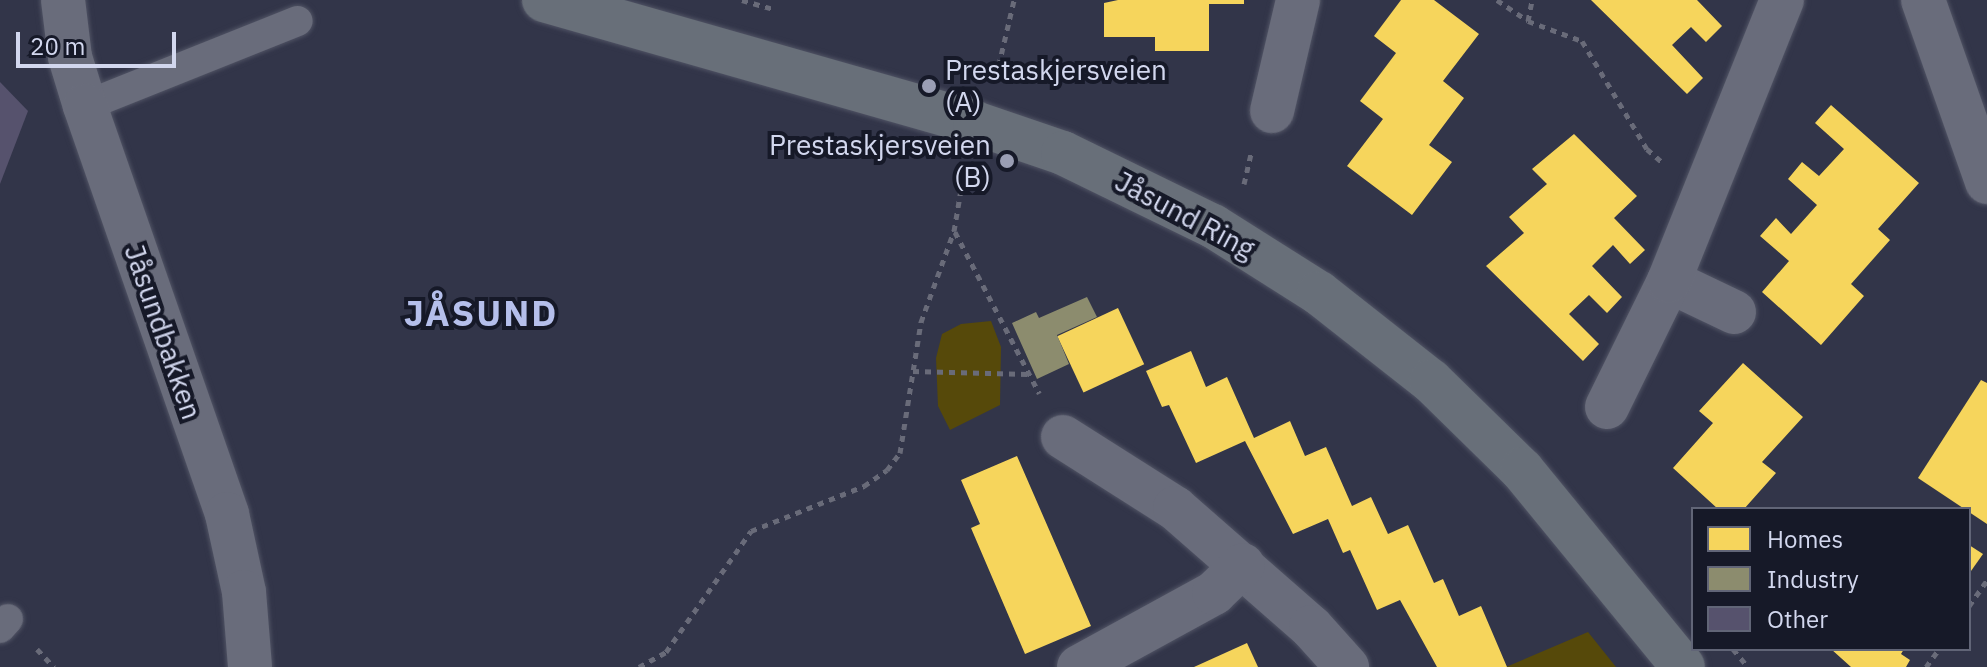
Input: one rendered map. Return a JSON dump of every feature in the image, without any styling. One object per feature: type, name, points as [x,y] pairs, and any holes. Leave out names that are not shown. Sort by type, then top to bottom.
[{"type":"main road","name":"Jåsund Ring","points":[[544,0],[998,131],[1063,153],[1224,233],[1319,293],[1431,381],[1522,470],[1683,667]]},
{"type":"street","points":[[1272,111],[1298,0]]},
{"type":"street","points":[[1607,407],[1669,281],[1782,0]]},
{"type":"street","points":[[1923,0],[1983,166]]},
{"type":"street","name":"Jåsundbakken","points":[[56,1],[85,106],[227,514],[244,592],[250,667]]},
{"type":"street","points":[[1669,281],[1734,312]]},
{"type":"street","points":[[1063,437],[1175,508],[1243,565],[1347,667]]},
{"type":"street","points":[[1079,667],[1214,593],[1243,565]]},
{"type":"lane","points":[[85,106],[298,21]]},
{"type":"path","points":[[996,77],[1014,0]]},
{"type":"path","points":[[1497,0],[1528,21],[1582,41],[1647,149],[1668,168]]},
{"type":"path","points":[[1528,21],[1532,0]]},
{"type":"path","points":[[639,667],[666,652],[751,531],[809,511],[887,470],[907,430],[921,322],[954,231],[966,162]]},
{"type":"path","points":[[954,231],[1063,437]]},
{"type":"path","points":[[913,371],[1029,374]]},
{"type":"path","points":[[1971,603],[1987,580]]},
{"type":"path","points":[[1735,651],[1748,667]]},
{"type":"shaded area","points":[[991,321],[1001,347],[1000,405],[950,430],[938,406],[936,358],[942,334],[961,324]]},
{"type":"shaded area","points":[[1588,632],[1616,667],[1506,667]]},
{"type":"building: Homes","points":[[1118,0],[1244,0],[1244,4],[1209,4],[1209,51],[1155,51],[1155,37],[1104,37],[1104,3]]},
{"type":"building: Homes","points":[[1401,0],[1434,0],[1479,34],[1443,81],[1464,98],[1429,145],[1452,162],[1412,215],[1347,166],[1383,119],[1360,101],[1396,53],[1374,36]]},
{"type":"building: Homes","points":[[1591,0],[1697,0],[1722,26],[1706,42],[1691,27],[1672,45],[1703,78],[1687,94]]},
{"type":"building: Homes","points":[[1831,105],[1919,183],[1878,229],[1890,240],[1851,284],[1864,296],[1821,345],[1762,292],[1789,261],[1760,236],[1776,218],[1791,234],[1817,205],[1788,179],[1802,162],[1819,176],[1844,149],[1815,123]]},
{"type":"building: Homes","points":[[1574,134],[1637,196],[1614,218],[1645,250],[1630,264],[1613,245],[1592,266],[1622,297],[1607,313],[1589,295],[1569,314],[1599,344],[1583,361],[1486,266],[1524,233],[1509,217],[1547,184],[1532,169]]},
{"type":"building: Homes","points":[[1118,308],[1144,364],[1083,393],[1057,336]]},
{"type":"building: Homes","points":[[1191,351],[1206,387],[1227,377],[1254,438],[1290,421],[1305,456],[1326,447],[1352,506],[1371,497],[1388,534],[1408,525],[1434,583],[1443,579],[1459,616],[1481,606],[1507,667],[1437,667],[1400,600],[1377,610],[1350,550],[1343,553],[1328,519],[1293,534],[1245,441],[1196,463],[1169,405],[1162,407],[1146,371]]},
{"type":"building: Homes","points":[[1743,363],[1803,417],[1762,462],[1776,473],[1746,507],[1716,507],[1673,468],[1713,423],[1699,411]]},
{"type":"building: Homes","points":[[1981,380],[1987,383],[1987,524],[1971,513],[1971,507],[1962,507],[1918,478]]},
{"type":"building: Homes","points":[[1017,456],[1091,626],[1025,654],[971,528],[980,524],[961,480]]},
{"type":"building: Homes","points":[[1971,546],[1983,554],[1971,571]]},
{"type":"building: Homes","points":[[1247,643],[1258,667],[1194,667]]},
{"type":"building: Homes","points":[[1833,651],[1903,651],[1901,654],[1910,660],[1906,667],[1851,667]]},
{"type":"building: Industry","points":[[1087,297],[1097,317],[1057,335],[1069,364],[1037,379],[1012,323],[1036,312],[1039,318]]},
{"type":"building: Other","points":[[0,82],[28,111],[0,184]]},
{"type":"place","name":"Prestaskjersveien (A)","points":[[929,86]]},
{"type":"place","name":"Prestaskjersveien (B)","points":[[1007,161]]},
{"type":"district","name":"JÅSUND","points":[[481,313]]}]
